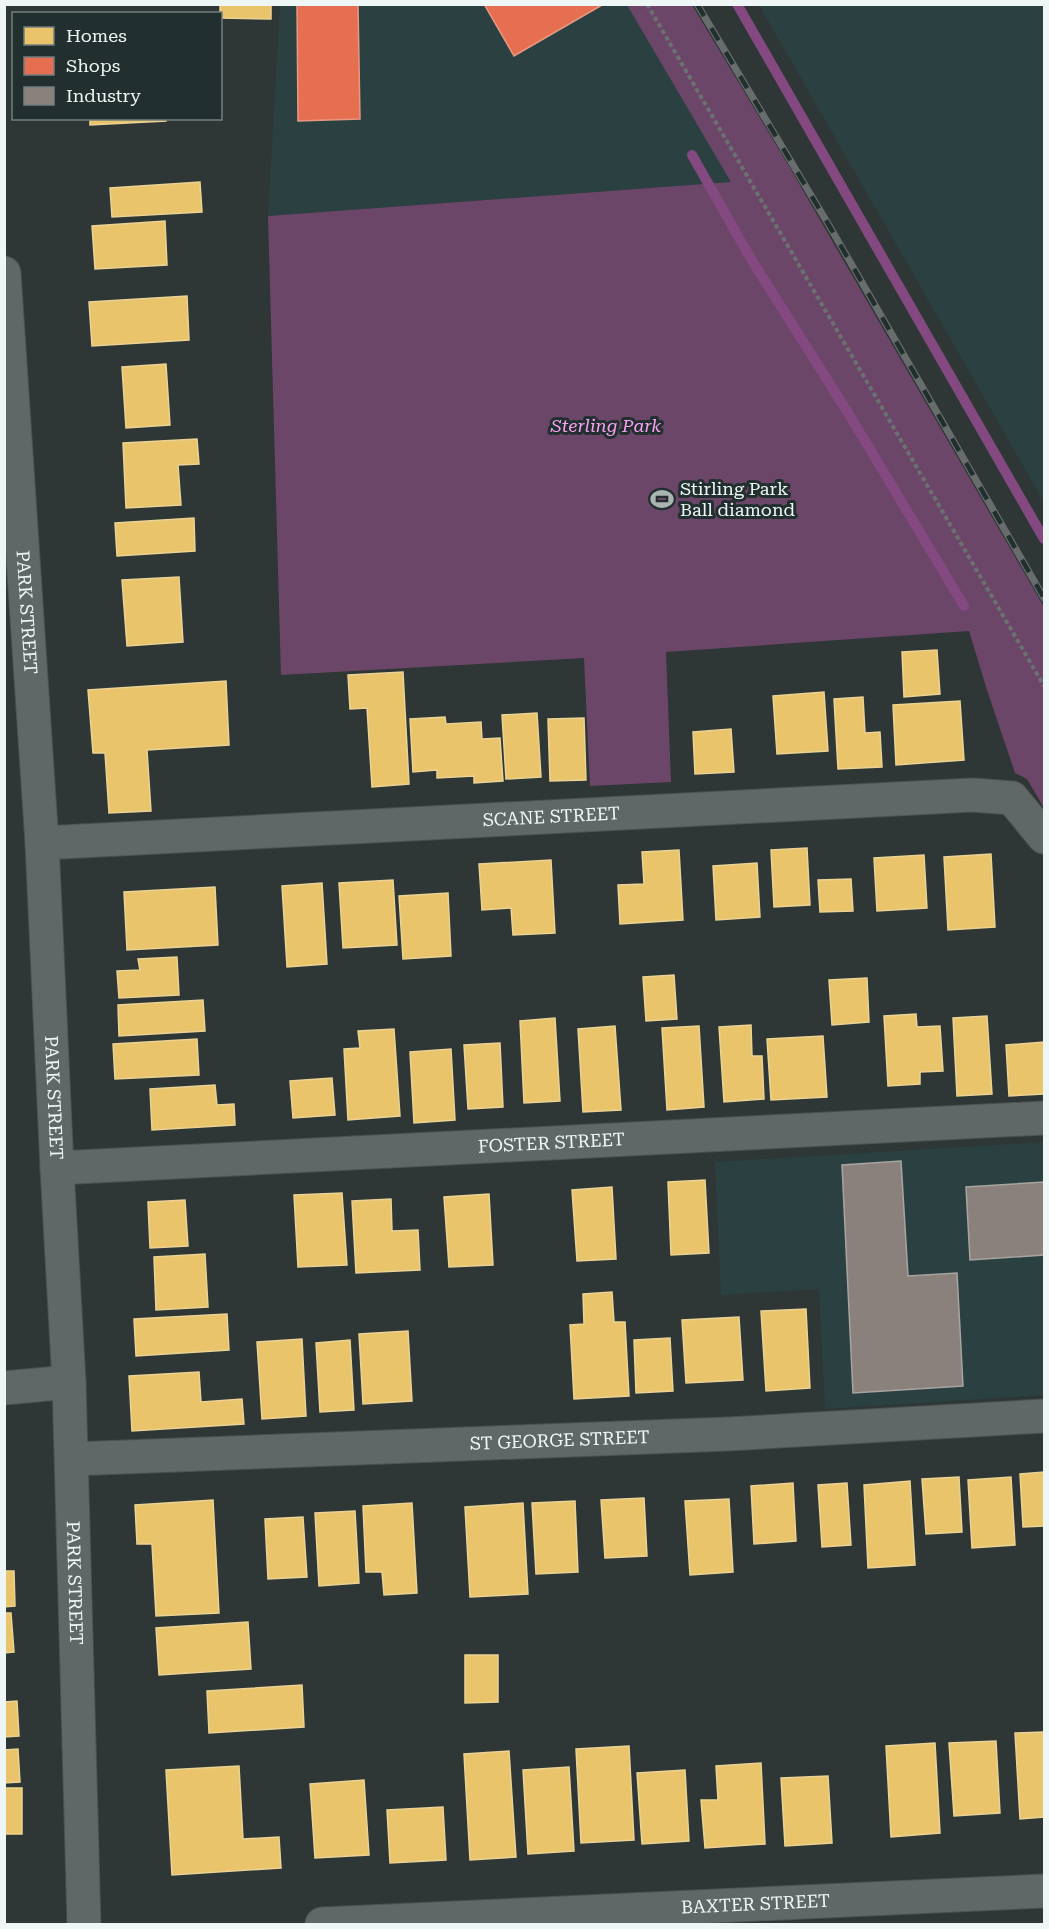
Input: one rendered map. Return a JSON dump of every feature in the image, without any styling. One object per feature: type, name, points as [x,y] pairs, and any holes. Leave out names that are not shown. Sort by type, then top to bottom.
[{"type":"street","name":"PARK STREET","points":[[4,273],[42,843],[69,1382],[84,1924]]},
{"type":"street","name":"SCANE STREET","points":[[42,843],[973,795],[1012,798],[1044,837]]},
{"type":"street","name":"FOSTER STREET","points":[[57,1168],[1044,1118]]},
{"type":"street","points":[[4,1388],[69,1382]]},
{"type":"street","name":"ST GEORGE STREET","points":[[72,1459],[728,1434],[1044,1416]]},
{"type":"street","name":"BAXTER STREET","points":[[322,1924],[1044,1891]]},
{"type":"path","points":[[646,4],[1044,686]]},
{"type":"shaded area","points":[[280,5],[627,5],[732,182],[268,216]]},
{"type":"shaded area","points":[[759,5],[1044,5],[1044,502]]},
{"type":"shaded area","points":[[1044,1142],[1044,1395],[825,1409],[819,1289],[721,1295],[715,1162]]},
{"type":"green space","name":"Sterling Park","points":[[627,5],[692,5],[790,168],[1044,607],[1044,808],[1027,779],[1015,773],[969,631],[666,652],[671,782],[590,786],[584,658],[281,675],[268,216],[731,182]]},
{"type":"building: Homes","points":[[220,4],[271,4],[271,19],[222,18],[222,12],[220,12]]},
{"type":"building: Homes","points":[[90,120],[166,120],[166,121],[90,125]]},
{"type":"building: Homes","points":[[200,182],[202,212],[112,217],[110,188]]},
{"type":"building: Homes","points":[[165,221],[167,265],[95,269],[92,226]]},
{"type":"building: Homes","points":[[187,296],[189,340],[92,346],[89,302]]},
{"type":"building: Homes","points":[[166,364],[170,425],[126,428],[122,367]]},
{"type":"building: Homes","points":[[197,439],[199,464],[178,465],[181,505],[126,508],[123,443]]},
{"type":"building: Homes","points":[[194,518],[195,551],[117,556],[115,523]]},
{"type":"building: Homes","points":[[179,577],[183,642],[127,646],[122,580]]},
{"type":"building: Homes","points":[[937,650],[940,694],[904,697],[902,652]]},
{"type":"building: Homes","points":[[403,672],[409,784],[372,787],[367,708],[350,709],[348,675]]},
{"type":"building: Homes","points":[[226,681],[229,745],[147,750],[151,811],[109,813],[105,753],[93,753],[88,690]]},
{"type":"building: Homes","points":[[824,692],[828,751],[777,754],[773,696]]},
{"type":"building: Homes","points":[[863,697],[865,733],[880,732],[882,767],[838,769],[834,699]]},
{"type":"building: Homes","points":[[960,701],[964,760],[896,765],[893,705]]},
{"type":"building: Homes","points":[[537,713],[541,777],[506,779],[502,715]]},
{"type":"building: Homes","points":[[445,717],[446,724],[481,722],[482,739],[500,738],[503,781],[474,783],[474,776],[437,778],[437,770],[413,772],[410,719]]},
{"type":"building: Homes","points":[[584,718],[586,780],[550,781],[548,719]]},
{"type":"building: Homes","points":[[731,729],[734,772],[695,774],[693,732]]},
{"type":"building: Homes","points":[[807,848],[810,905],[774,907],[771,850]]},
{"type":"building: Homes","points":[[679,850],[683,920],[620,924],[618,885],[644,884],[642,852]]},
{"type":"building: Homes","points":[[991,854],[995,927],[948,930],[944,857]]},
{"type":"building: Homes","points":[[924,855],[927,908],[877,911],[874,858]]},
{"type":"building: Homes","points":[[551,860],[555,933],[513,935],[511,908],[482,910],[479,864]]},
{"type":"building: Homes","points":[[757,863],[760,917],[716,920],[713,866]]},
{"type":"building: Homes","points":[[851,879],[853,911],[820,912],[818,880]]},
{"type":"building: Homes","points":[[393,880],[397,945],[343,948],[339,883]]},
{"type":"building: Homes","points":[[322,883],[327,964],[287,967],[282,886]]},
{"type":"building: Homes","points":[[215,887],[218,945],[127,950],[124,892]]},
{"type":"building: Homes","points":[[448,893],[451,956],[403,959],[399,896]]},
{"type":"building: Homes","points":[[177,957],[179,995],[119,998],[117,971],[140,970],[138,959]]},
{"type":"building: Homes","points":[[674,975],[677,1019],[646,1021],[643,977]]},
{"type":"building: Homes","points":[[867,978],[869,1022],[832,1025],[829,980]]},
{"type":"building: Homes","points":[[203,1000],[205,1031],[119,1036],[118,1005]]},
{"type":"building: Homes","points":[[916,1014],[917,1027],[940,1026],[943,1071],[920,1072],[920,1084],[888,1086],[884,1016]]},
{"type":"building: Homes","points":[[987,1016],[992,1094],[957,1096],[953,1018]]},
{"type":"building: Homes","points":[[555,1018],[560,1101],[524,1103],[520,1021]]},
{"type":"building: Homes","points":[[751,1025],[752,1056],[762,1056],[764,1099],[724,1102],[719,1027]]},
{"type":"building: Homes","points":[[615,1026],[621,1110],[583,1112],[578,1029]]},
{"type":"building: Homes","points":[[699,1026],[704,1107],[667,1110],[662,1028]]},
{"type":"building: Homes","points":[[394,1029],[400,1116],[348,1120],[344,1049],[360,1048],[358,1031]]},
{"type":"building: Homes","points":[[823,1036],[827,1097],[771,1100],[767,1039]]},
{"type":"building: Homes","points":[[197,1039],[199,1075],[115,1079],[113,1044]]},
{"type":"building: Homes","points":[[1044,1042],[1044,1094],[1009,1096],[1006,1045]]},
{"type":"building: Homes","points":[[500,1043],[503,1107],[468,1109],[464,1045]]},
{"type":"building: Homes","points":[[451,1049],[455,1120],[414,1123],[410,1052]]},
{"type":"building: Homes","points":[[332,1078],[335,1115],[293,1118],[290,1081]]},
{"type":"building: Homes","points":[[215,1085],[217,1105],[234,1104],[235,1125],[152,1130],[150,1089]]},
{"type":"building: Homes","points":[[705,1180],[709,1253],[671,1255],[668,1182]]},
{"type":"building: Homes","points":[[612,1187],[616,1259],[577,1261],[572,1190]]},
{"type":"building: Homes","points":[[342,1193],[347,1265],[298,1267],[294,1195]]},
{"type":"building: Homes","points":[[489,1194],[493,1265],[449,1267],[444,1197]]},
{"type":"building: Homes","points":[[391,1199],[392,1231],[418,1230],[420,1270],[356,1273],[352,1201]]},
{"type":"building: Homes","points":[[185,1200],[188,1246],[150,1248],[148,1202]]},
{"type":"building: Homes","points":[[205,1254],[208,1307],[156,1310],[154,1257]]},
{"type":"building: Homes","points":[[612,1292],[614,1322],[625,1322],[629,1396],[574,1399],[570,1325],[584,1324],[583,1294]]},
{"type":"building: Homes","points":[[806,1309],[810,1388],[766,1391],[761,1311]]},
{"type":"building: Homes","points":[[227,1314],[229,1350],[136,1356],[134,1319]]},
{"type":"building: Homes","points":[[739,1317],[743,1380],[686,1383],[682,1320]]},
{"type":"building: Homes","points":[[408,1331],[412,1401],[363,1404],[359,1334]]},
{"type":"building: Homes","points":[[670,1338],[673,1391],[636,1393],[634,1340]]},
{"type":"building: Homes","points":[[302,1339],[306,1416],[262,1419],[257,1342]]},
{"type":"building: Homes","points":[[350,1340],[354,1410],[320,1412],[316,1343]]},
{"type":"building: Homes","points":[[199,1372],[201,1402],[242,1399],[244,1424],[132,1431],[129,1376]]},
{"type":"building: Homes","points":[[1044,1472],[1044,1526],[1023,1527],[1020,1474]]},
{"type":"building: Homes","points":[[959,1477],[962,1532],[926,1534],[922,1479]]},
{"type":"building: Homes","points":[[1011,1477],[1015,1545],[972,1548],[968,1480]]},
{"type":"building: Homes","points":[[910,1481],[915,1565],[868,1568],[864,1485]]},
{"type":"building: Homes","points":[[793,1483],[796,1541],[754,1544],[751,1486]]},
{"type":"building: Homes","points":[[847,1483],[851,1545],[822,1547],[818,1485]]},
{"type":"building: Homes","points":[[644,1498],[647,1556],[605,1558],[601,1500]]},
{"type":"building: Homes","points":[[729,1499],[733,1572],[690,1575],[685,1501]]},
{"type":"building: Homes","points":[[213,1500],[219,1613],[156,1616],[152,1544],[137,1544],[135,1505]]},
{"type":"building: Homes","points":[[575,1501],[578,1572],[536,1574],[532,1503]]},
{"type":"building: Homes","points":[[412,1503],[417,1593],[384,1595],[382,1572],[366,1572],[363,1506]]},
{"type":"building: Homes","points":[[523,1503],[528,1594],[470,1597],[465,1507]]},
{"type":"building: Homes","points":[[355,1511],[359,1583],[319,1586],[315,1513]]},
{"type":"building: Homes","points":[[303,1517],[307,1577],[268,1579],[265,1519]]},
{"type":"building: Homes","points":[[4,1571],[14,1571],[15,1606],[4,1607]]},
{"type":"building: Homes","points":[[4,1613],[11,1613],[14,1652],[4,1653]]},
{"type":"building: Homes","points":[[248,1622],[251,1669],[159,1675],[156,1628]]},
{"type":"building: Homes","points":[[465,1655],[498,1655],[498,1702],[465,1703]]},
{"type":"building: Homes","points":[[302,1685],[304,1727],[209,1733],[207,1691]]},
{"type":"building: Homes","points":[[17,1701],[19,1736],[4,1737],[4,1702]]},
{"type":"building: Homes","points":[[1044,1732],[1044,1817],[1020,1819],[1015,1733]]},
{"type":"building: Homes","points":[[996,1741],[1000,1813],[954,1816],[949,1743]]},
{"type":"building: Homes","points":[[935,1743],[940,1833],[891,1837],[886,1746]]},
{"type":"building: Homes","points":[[629,1746],[634,1840],[581,1843],[576,1749]]},
{"type":"building: Homes","points":[[18,1749],[20,1782],[4,1783],[4,1750]]},
{"type":"building: Homes","points":[[509,1751],[516,1857],[470,1860],[464,1754]]},
{"type":"building: Homes","points":[[761,1763],[765,1844],[705,1848],[701,1800],[718,1800],[716,1766]]},
{"type":"building: Homes","points":[[239,1766],[243,1839],[279,1837],[281,1868],[172,1875],[166,1770]]},
{"type":"building: Homes","points":[[569,1767],[574,1851],[528,1854],[523,1770]]},
{"type":"building: Homes","points":[[685,1770],[689,1841],[642,1844],[637,1773]]},
{"type":"building: Homes","points":[[828,1776],[832,1843],[785,1846],[781,1778]]},
{"type":"building: Homes","points":[[364,1780],[369,1855],[315,1858],[310,1784]]},
{"type":"building: Homes","points":[[4,1788],[22,1788],[22,1834],[4,1834]]},
{"type":"building: Homes","points":[[443,1807],[446,1860],[390,1863],[387,1810]]},
{"type":"building: Shops","points":[[297,4],[358,4],[360,119],[298,121]]},
{"type":"building: Shops","points":[[484,4],[602,4],[602,5],[514,56]]},
{"type":"building: Industry","points":[[901,1161],[908,1276],[957,1273],[963,1386],[853,1393],[842,1165]]},
{"type":"building: Industry","points":[[1044,1182],[1044,1255],[970,1260],[966,1187]]},
{"type":"waterway","points":[[737,4],[1044,539]]},
{"type":"waterway","points":[[692,155],[751,259],[850,416],[964,606]]},
{"type":"railway","points":[[697,4],[830,227],[1044,598]]},
{"type":"place","name":"Stirling Park Ball diamond","points":[[662,499]]}]
